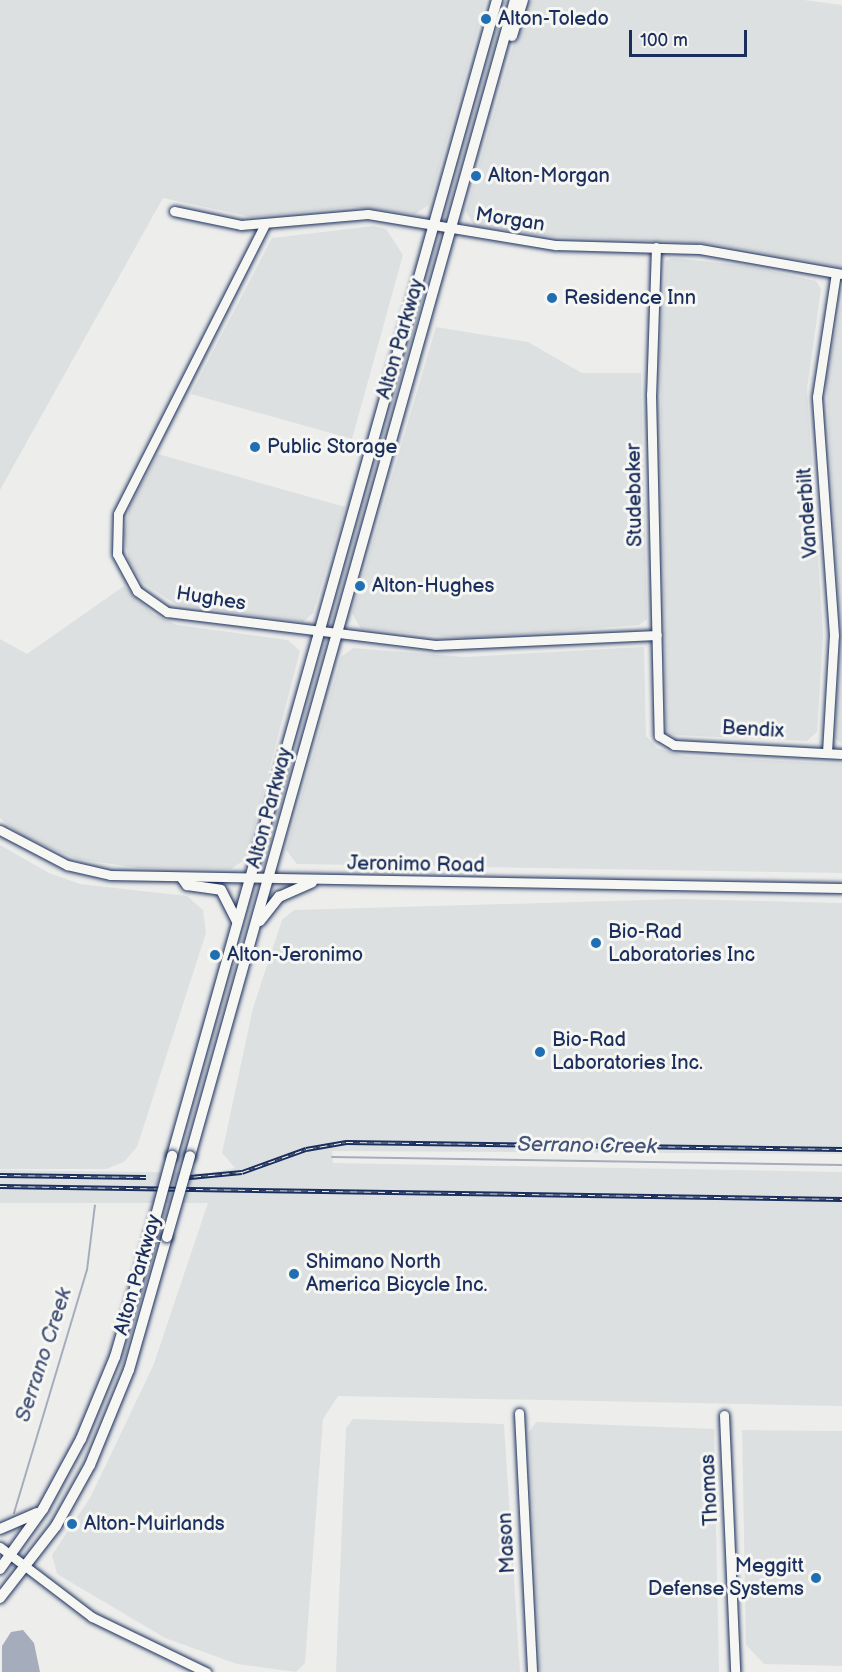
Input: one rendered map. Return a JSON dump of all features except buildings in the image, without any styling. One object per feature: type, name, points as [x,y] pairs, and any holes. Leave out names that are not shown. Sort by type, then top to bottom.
[{"type":"main road","name":"Alton Parkway","points":[[0,1569],[4,1558],[43,1509],[109,1375],[151,1234],[497,0]]},
{"type":"main road","name":"Alton Parkway","points":[[0,1598],[68,1507],[101,1442],[135,1354],[515,0]]},
{"type":"main road","points":[[500,53],[510,43],[523,0]]},
{"type":"main road","points":[[182,878],[187,885],[221,890],[237,922]]},
{"type":"main road","points":[[256,926],[279,897],[312,882]]},
{"type":"main road","points":[[0,1529],[20,1525],[43,1509]]},
{"type":"street","name":"Morgan","points":[[174,211],[265,224],[368,214],[556,245],[656,247],[839,273]]},
{"type":"street","name":"Hughes","points":[[265,224],[259,245],[127,492],[115,536],[125,574],[167,612],[336,635],[456,646],[657,635]]},
{"type":"street","name":"Studebaker","points":[[656,247],[651,394],[657,729],[663,741]]},
{"type":"street","name":"Vanderbilt","points":[[827,752],[834,635],[817,396],[839,273]]},
{"type":"street","name":"Bendix","points":[[663,741],[842,754]]},
{"type":"street","name":"Jeronimo Road","points":[[0,830],[67,865],[110,875],[249,878],[312,882],[842,888]]},
{"type":"street","name":"Mason","points":[[519,1413],[532,1672]]},
{"type":"street","name":"Thomas","points":[[724,1415],[735,1672]]},
{"type":"street","points":[[0,1547],[4,1558],[92,1617],[206,1672]]},
{"type":"shaded area","points":[[0,0],[486,0],[429,205],[415,214],[352,207],[252,217],[163,198],[0,490]]},
{"type":"shaded area","points":[[531,0],[804,0],[842,5],[842,267],[714,244],[545,236],[474,226],[466,211],[525,4]]},
{"type":"shaded area","points":[[373,226],[386,229],[403,255],[352,439],[191,394],[272,238]]},
{"type":"shaded area","points":[[672,258],[748,266],[816,281],[821,289],[807,389],[823,635],[817,732],[807,741],[674,735],[666,730],[660,345],[666,261]]},
{"type":"shaded area","points":[[842,299],[842,744],[835,738],[840,631],[826,380]]},
{"type":"shaded area","points":[[436,327],[528,342],[582,373],[641,373],[647,619],[639,625],[467,638],[361,629],[352,613]]},
{"type":"shaded area","points":[[158,454],[345,507],[313,613],[303,622],[177,605],[143,583],[129,561],[124,534],[130,506]]},
{"type":"shaded area","points":[[124,586],[154,615],[177,625],[288,640],[300,651],[246,859],[231,869],[139,868],[77,859],[22,836],[0,818],[0,639],[27,654]]},
{"type":"shaded area","points":[[644,647],[646,736],[657,748],[684,756],[842,764],[842,873],[297,864],[286,850],[341,657],[353,648],[465,657]]},
{"type":"shaded area","points":[[0,845],[49,873],[80,884],[187,896],[203,910],[206,933],[137,1147],[124,1162],[106,1169],[0,1169]]},
{"type":"shaded area","points":[[679,899],[842,903],[842,1154],[332,1151],[333,1163],[842,1172],[842,1406],[338,1396],[323,1419],[305,1663],[296,1672],[237,1664],[165,1638],[57,1574],[52,1555],[91,1496],[153,1366],[208,1203],[0,1203],[0,1170],[210,1173],[235,1168],[222,1153],[253,1008],[282,920],[294,910]]},
{"type":"shaded area","points":[[353,1419],[504,1424],[520,1672],[336,1672],[346,1428]]},
{"type":"shaded area","points":[[536,1422],[714,1429],[719,1672],[540,1672],[529,1432]]},
{"type":"shaded area","points":[[742,1430],[842,1431],[842,1666],[764,1664],[746,1645]]},
{"type":"water","points":[[23,1630],[34,1643],[40,1672],[2,1672],[2,1646],[11,1632]]},
{"type":"waterway","name":"Serrano Creek","points":[[332,1157],[842,1165]]},
{"type":"waterway","name":"Serrano Creek","points":[[14,1513],[87,1270],[95,1205]]},
{"type":"railway","points":[[180,1178],[242,1172],[306,1149],[346,1142],[842,1149]]},
{"type":"railway","points":[[0,1175],[146,1177]]},
{"type":"railway","points":[[0,1186],[842,1199]]},
{"type":"place","name":"Alton-Toledo","points":[[486,19]]},
{"type":"place","name":"Alton-Morgan","points":[[476,176]]},
{"type":"place","name":"Residence Inn","points":[[552,298]]},
{"type":"place","name":"Public Storage","points":[[255,447]]},
{"type":"place","name":"Alton-Hughes","points":[[360,586]]},
{"type":"place","name":"Bio-Rad Laboratories Inc","points":[[596,943]]},
{"type":"place","name":"Alton-Jeronimo","points":[[215,955]]},
{"type":"place","name":"Bio-Rad Laboratories Inc.","points":[[540,1052]]},
{"type":"place","name":"Shimano North America Bicycle Inc.","points":[[294,1274]]},
{"type":"place","name":"Alton-Muirlands","points":[[72,1524]]},
{"type":"place","name":"Meggitt Defense Systems","points":[[816,1578]]}]
